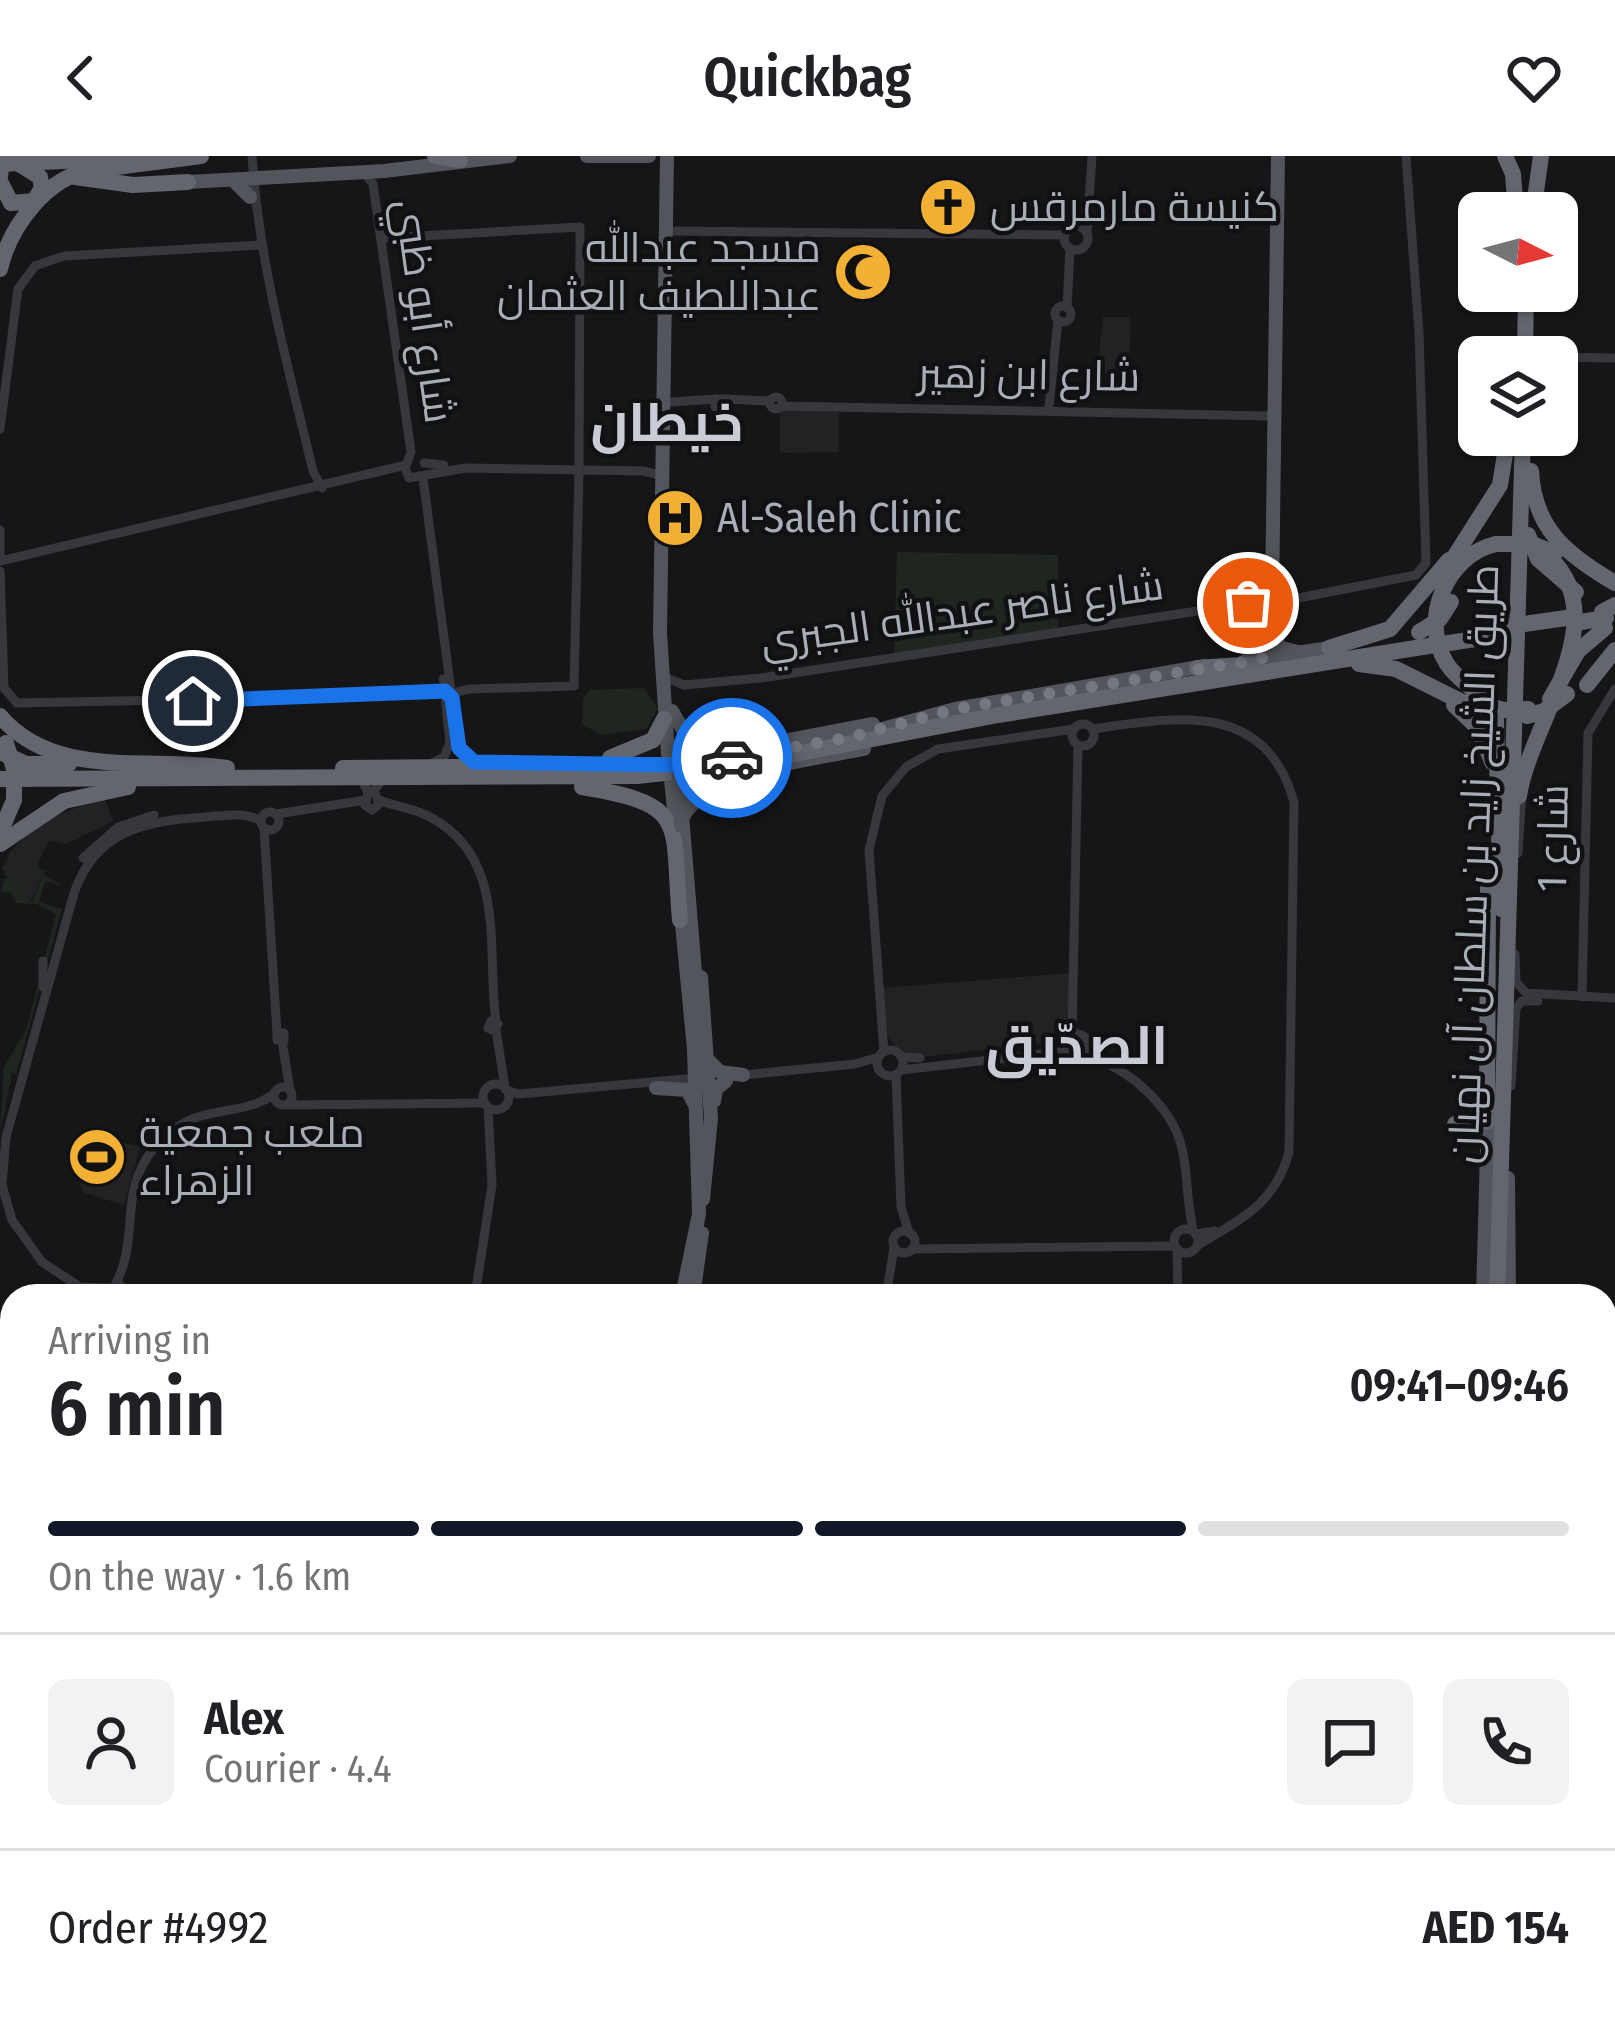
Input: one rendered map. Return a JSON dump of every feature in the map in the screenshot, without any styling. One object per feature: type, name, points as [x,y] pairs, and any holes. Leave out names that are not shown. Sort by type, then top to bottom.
[{"type":"highway","points":[[8,164],[40,156]]},
{"type":"highway","points":[[8,164],[201,156]]},
{"type":"highway","points":[[435,156],[460,160]]},
{"type":"highway","points":[[1505,156],[1518,192]]},
{"type":"highway","points":[[1525,192],[1526,156]]},
{"type":"highway","points":[[1530,192],[1541,156]]},
{"type":"highway","points":[[0,269],[12,237],[52,187],[72,174],[156,159]]},
{"type":"highway","points":[[69,160],[188,182]]},
{"type":"highway","points":[[52,187],[73,177],[133,185],[188,182]]},
{"type":"highway","points":[[1473,704],[1438,665],[1430,624],[1449,564],[1488,510],[1512,456]]},
{"type":"highway","name":"طريق الشيخ زايد بن سلطان آل نهيان","points":[[1491,1284],[1510,857],[1520,456]]},
{"type":"highway","name":"طريق الشيخ زايد بن سلطان آل نهيان","points":[[1502,1034],[1501,909],[1520,456]]},
{"type":"highway","points":[[1166,695],[1354,664],[1409,674],[1473,704],[1527,712],[1552,706],[1571,688],[1584,664],[1588,629],[1581,599],[1531,547],[1523,456]]},
{"type":"highway","points":[[1526,456],[1540,520],[1557,543],[1615,584]]},
{"type":"highway","points":[[1329,648],[1399,622],[1488,510]]},
{"type":"highway","points":[[1501,909],[1493,711],[1448,664],[1436,631],[1441,596],[1452,572],[1473,552],[1520,543],[1615,584]]},
{"type":"highway","points":[[0,716],[23,738],[58,755],[322,773],[568,773],[864,734],[1417,640],[1440,619],[1469,566],[1494,548]]},
{"type":"highway","points":[[1510,857],[1522,783],[1588,670],[1596,629],[1588,596],[1553,556]]},
{"type":"highway","points":[[1527,712],[1558,692],[1578,651],[1609,616]]},
{"type":"highway","points":[[1329,648],[1449,640],[1609,616]]},
{"type":"highway","points":[[1548,732],[1615,650]]},
{"type":"highway","points":[[1197,668],[1257,666]]},
{"type":"highway","points":[[1166,695],[1257,666]]},
{"type":"highway","points":[[552,780],[739,757],[1257,666]]},
{"type":"highway","points":[[1409,674],[1475,723],[1491,760],[1496,804]]},
{"type":"highway","points":[[575,765],[645,745],[658,734],[672,698]]},
{"type":"highway","points":[[946,732],[998,715]]},
{"type":"highway","points":[[2,742],[34,764],[130,762]]},
{"type":"highway","points":[[0,833],[3,784],[14,769],[2,742]]},
{"type":"highway","points":[[739,757],[795,763]]},
{"type":"highway","points":[[322,773],[372,797],[432,771],[494,764],[673,760]]},
{"type":"highway","points":[[1487,1122],[1491,760]]},
{"type":"highway","points":[[3,784],[227,768]]},
{"type":"highway","points":[[3,784],[432,771],[552,780],[650,802],[662,810],[672,833],[686,927]]},
{"type":"highway","points":[[0,844],[35,817],[76,796],[251,776]]},
{"type":"highway","points":[[3,784],[170,783]]},
{"type":"highway","points":[[1455,1124],[1473,1119],[1485,1101]]},
{"type":"main road","points":[[188,182],[255,184],[526,156]]},
{"type":"main road","points":[[587,156],[649,156]]},
{"type":"main road","points":[[667,156],[678,235],[671,260]]},
{"type":"main road","points":[[679,156],[673,176],[661,662],[682,733],[712,741],[812,735],[1197,668]]},
{"type":"main road","points":[[1275,156],[1265,599],[1280,650],[1302,653]]},
{"type":"main road","points":[[1265,599],[1274,532],[1268,416],[1274,288]]},
{"type":"main road","points":[[670,357],[672,402],[664,476],[673,760],[681,900],[703,1078],[701,1206],[685,1284]]},
{"type":"main road","points":[[1257,666],[1270,650],[1270,624]]},
{"type":"main road","points":[[661,662],[663,643],[669,641]]},
{"type":"main road","points":[[1257,666],[1329,648]]},
{"type":"main road","points":[[681,822],[729,782],[795,763],[1166,695]]},
{"type":"main road","points":[[864,734],[919,717]]},
{"type":"main road","points":[[694,1284],[714,1093],[691,1067],[680,792],[689,770],[706,756],[739,757],[812,735]]},
{"type":"main road","points":[[673,760],[681,822]]},
{"type":"main road","points":[[1492,1284],[1508,1178],[1510,1091],[1502,1034]]},
{"type":"main road","points":[[1489,1284],[1487,1122],[1502,1034]]},
{"type":"main road","points":[[703,1078],[720,1072],[743,1075]]},
{"type":"main road","points":[[701,1206],[697,1110],[703,1078]]},
{"type":"main road","points":[[656,1088],[687,1090],[697,1110]]},
{"type":"street","points":[[250,156],[257,244],[317,487]]},
{"type":"street","points":[[1048,407],[1070,267],[1068,240],[1090,156]]},
{"type":"street","name":"شارع ناصر عبدالله الجبري","points":[[672,698],[1410,577],[1426,563],[1419,333],[1406,156]]},
{"type":"street","name":"شارع أبو ظبي","points":[[373,172],[454,743]]},
{"type":"street","points":[[678,235],[1088,241],[1085,183]]},
{"type":"street","name":"شارع أبو ظبي","points":[[378,211],[394,317]]},
{"type":"street","points":[[0,530],[4,688],[19,703],[574,686],[580,227],[385,238]]},
{"type":"street","points":[[1068,240],[1087,231]]},
{"type":"street","points":[[0,429],[16,298],[34,266],[64,256],[257,244]]},
{"type":"street","points":[[1578,358],[1615,360]]},
{"type":"street","points":[[1578,361],[1615,360]]},
{"type":"street","name":"شارع ابن زهير","points":[[672,402],[1048,407],[1268,416]]},
{"type":"street","points":[[245,509],[317,487],[416,470],[638,469],[660,466],[664,456]]},
{"type":"street","points":[[638,469],[664,476]]},
{"type":"street","points":[[2,564],[416,470]]},
{"type":"street","name":"شارع 1","points":[[1582,997],[1588,737],[1594,715],[1615,688]]},
{"type":"street","points":[[447,690],[469,689]]},
{"type":"street","points":[[1083,735],[1091,706]]},
{"type":"street","points":[[1071,710],[1079,715],[1083,735],[1076,1044]]},
{"type":"street","points":[[969,748],[1192,723],[1226,730],[1249,742],[1276,771],[1289,802],[1293,887],[1289,1147],[1275,1186],[1244,1220],[1186,1240]]},
{"type":"street","points":[[891,1076],[900,1055],[890,1033],[869,837],[887,787],[923,756],[985,741],[1083,735]]},
{"type":"street","points":[[891,1284],[905,1242],[891,1076],[882,1054],[874,841],[886,800],[916,766],[985,741]]},
{"type":"street","points":[[432,771],[454,743],[468,759],[494,764]]},
{"type":"street","points":[[1522,783],[1515,976],[1524,996]]},
{"type":"street","points":[[0,1141],[81,862],[118,826],[152,815],[270,821],[372,797],[446,834],[472,866],[486,902],[493,1026],[488,1087],[495,1106],[491,1225],[481,1284]]},
{"type":"street","points":[[270,821],[283,1096]]},
{"type":"street","points":[[270,821],[280,1037]]},
{"type":"street","points":[[905,1242],[1186,1240],[1237,1219],[1272,1180],[1286,1136],[1293,887]]},
{"type":"street","points":[[273,939],[279,956]]},
{"type":"street","points":[[58,943],[28,1038],[2,1160],[12,1220],[50,1270],[78,1284]]},
{"type":"street","points":[[43,961],[43,987]]},
{"type":"street","points":[[1289,975],[1294,1000]]},
{"type":"street","points":[[1524,996],[1615,1000]]},
{"type":"street","points":[[1510,1091],[1516,1010],[1524,996]]},
{"type":"street","points":[[1544,998],[1615,1000]]},
{"type":"street","points":[[26,1025],[28,1038]]},
{"type":"street","points":[[493,1026],[506,1089],[495,1106]]},
{"type":"street","points":[[743,1075],[822,1070],[891,1076],[1076,1044]]},
{"type":"street","points":[[128,1284],[125,1273],[133,1211],[158,1153],[203,1120],[283,1096],[495,1106],[703,1078],[822,1070],[882,1054],[1076,1044],[1143,1087],[1174,1126],[1189,1166],[1182,1284]]},
{"type":"street","points":[[1287,1062],[1292,1084]]},
{"type":"street","points":[[109,1284],[131,1191],[154,1149],[198,1115],[283,1096],[370,1100],[463,1096],[488,1087],[519,1094],[656,1088],[703,1078]]},
{"type":"street","points":[[0,1203],[32,1260],[64,1284]]},
{"type":"shaded area","points":[[1103,317],[1131,317],[1129,374],[1097,373]]},
{"type":"shaded area","points":[[780,410],[839,410],[839,452],[780,453]]},
{"type":"shaded area","points":[[897,552],[1058,555],[1058,632],[894,659]]},
{"type":"shaded area","points":[[644,688],[658,709],[646,729],[601,735],[582,724],[583,699],[590,690]]},
{"type":"shaded area","points":[[103,796],[114,821],[66,844],[49,840],[37,866],[45,871],[31,900],[2,868],[10,852],[36,825]]},
{"type":"shaded area","points":[[7,867],[32,903],[43,874],[62,885],[45,881],[39,902],[62,909],[16,1075],[12,1072],[0,1134],[4,1067],[26,1030],[56,914],[37,904],[16,903],[11,892],[1,892],[5,877],[12,882],[4,874]]},
{"type":"shaded area","points":[[1070,973],[1070,1035],[1062,1041],[912,1058],[902,1055],[888,1037],[882,988]]},
{"type":"shaded area","points":[[93,1135],[140,1147],[124,1205],[84,1193],[80,1185]]},
{"type":"way so far","points":[[732,758],[851,737],[955,709],[1261,659],[1270,650],[1266,607],[1248,603]]},
{"type":"place","name":"كنيسة مارمرقس","points":[[948,207]]},
{"type":"place","name":"مسجد عبدالله عبداللطيف العثمان","points":[[863,272]]},
{"type":"place","name":"Al-Saleh Clinic","points":[[675,518]]},
{"type":"place","name":"ملعب جمعية الزهراء","points":[[97,1157]]},
{"type":"district","name":"خيطان","points":[[667,423]]},
{"type":"district","name":"الصدّيق","points":[[1077,1046]]},
{"type":"route","points":[[193,701],[445,691],[452,698],[459,748],[474,762],[674,765],[732,758]]}]
